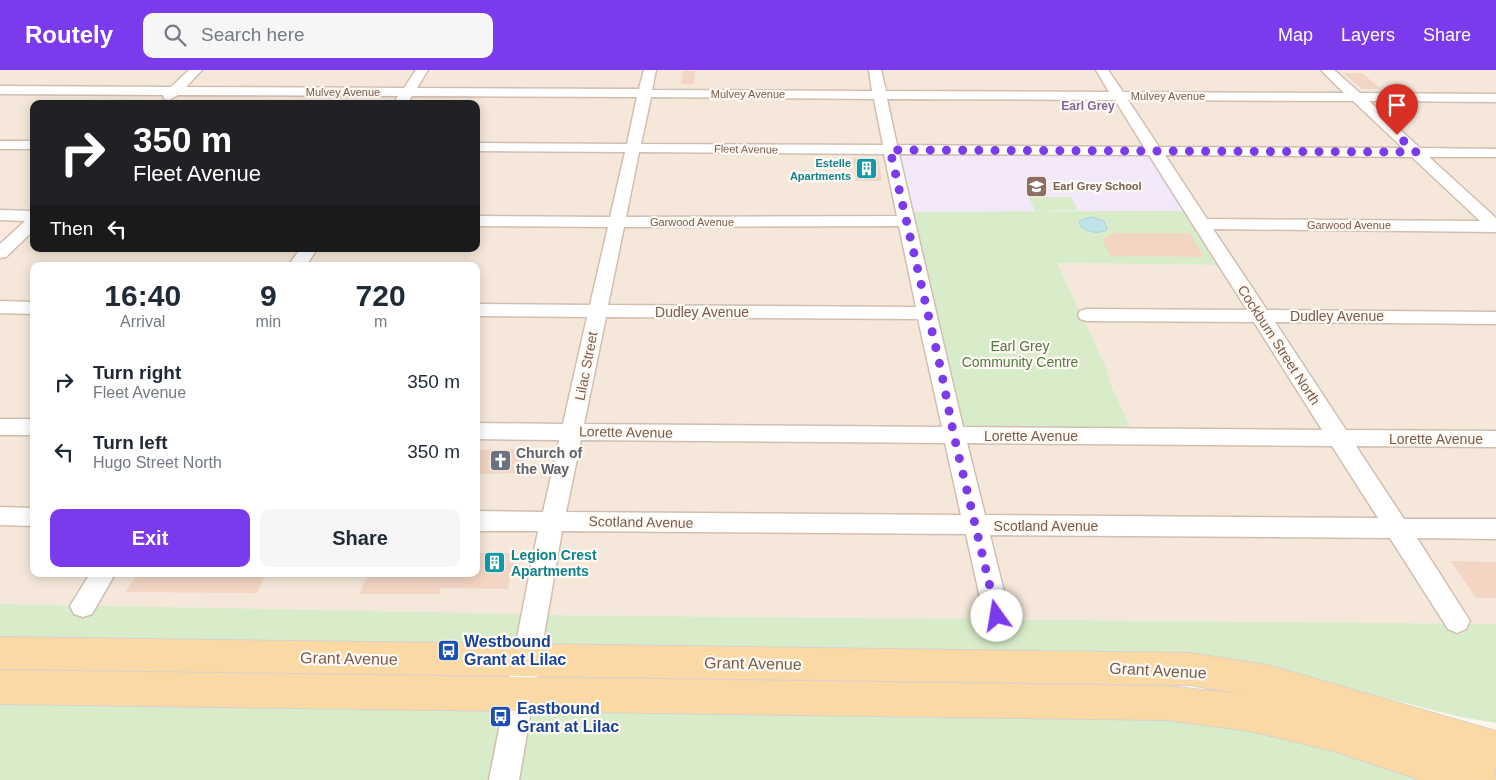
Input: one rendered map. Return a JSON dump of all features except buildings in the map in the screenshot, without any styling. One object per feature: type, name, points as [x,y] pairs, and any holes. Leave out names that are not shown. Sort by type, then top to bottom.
[{"type":"main road","name":"Grant Avenue","points":[[0,653],[1190,669],[1267,682],[1496,750]]},
{"type":"main road","points":[[0,687],[1166,703],[1250,713],[1333,733],[1480,780]]},
{"type":"main road","points":[[1371,713],[1445,720],[1496,731]]},
{"type":"street","points":[[164,100],[196,70]]},
{"type":"street","points":[[403,100],[422,70]]},
{"type":"street","name":"Lilac Street","points":[[504,780],[528,660],[552,522],[596,311],[650,70]]},
{"type":"street","points":[[875,70],[890,150],[954,436],[997,616]]},
{"type":"street","name":"Cockburn Street North","points":[[1102,70],[1457,620]]},
{"type":"street","points":[[1327,70],[1496,226]]},
{"type":"street","name":"Mulvey Avenue","points":[[0,90],[1496,98]]},
{"type":"street","points":[[0,144],[30,145]]},
{"type":"street","name":"Fleet Avenue","points":[[480,147],[1496,153]]},
{"type":"street","points":[[0,215],[30,216]]},
{"type":"street","name":"Garwood Avenue","points":[[480,220],[617,222],[907,221]]},
{"type":"street","name":"Garwood Avenue","points":[[1201,224],[1496,226]]},
{"type":"street","points":[[0,254],[30,225]]},
{"type":"street","points":[[0,307],[30,308]]},
{"type":"street","name":"Dudley Avenue","points":[[480,310],[928,314]]},
{"type":"street","name":"Dudley Avenue","points":[[1087,315],[1496,318]]},
{"type":"street","points":[[0,427],[30,427]]},
{"type":"street","name":"Lorette Avenue","points":[[480,431],[1496,439]]},
{"type":"street","points":[[0,516],[30,517]]},
{"type":"street","name":"Scotland Avenue","points":[[480,521],[1496,529]]},
{"type":"street","points":[[83,606],[101,577]]},
{"type":"shaded area","points":[[0,70],[1496,70],[1496,624],[547,615],[0,604],[0,253],[30,225],[30,252],[480,252],[480,100],[30,100],[30,216],[0,215]],"holes":[[[910,212],[1219,265],[1057,263],[1107,369],[1110,383],[1131,430]]]},
{"type":"shaded area","name":"Earl Grey School","points":[[903,153],[1144,155],[1153,160],[1185,211],[909,212],[898,156]]},
{"type":"shaded area","points":[[0,215],[30,216],[30,220],[0,253]]},
{"type":"green space","points":[[1029,197],[1071,197],[1078,210],[1035,211]]},
{"type":"green space","name":"Earl Grey Community Centre","points":[[1185,211],[1219,265],[1057,263],[1107,369],[1110,383],[1132,431],[962,430],[909,212]]},
{"type":"green space","points":[[0,604],[526,614],[521,638],[514,646],[0,644]]},
{"type":"green space","points":[[547,615],[1496,624],[1496,723],[1460,717],[1280,671],[545,645],[543,639]]},
{"type":"green space","points":[[0,700],[1204,717],[1444,780],[0,780]]},
{"type":"water","points":[[1092,217],[1104,221],[1107,229],[1101,232],[1094,232],[1081,227],[1079,222],[1081,220]]},
{"type":"place","name":"Estelle Apartments","points":[[867,169]]},
{"type":"place","name":"Earl Grey School","points":[[1037,186]]},
{"type":"place","name":"Church of the Way","points":[[500,461]]},
{"type":"place","name":"Legion Crest Apartments","points":[[495,563]]},
{"type":"place","name":"Westbound Grant at Lilac","points":[[448,650]]},
{"type":"place","name":"Eastbound Grant at Lilac","points":[[501,717]]},
{"type":"district","name":"Earl Grey","points":[[1088,106]]},
{"type":"route","points":[[997,616],[954,436],[941,370],[890,150],[1416,152],[1397,135]]}]
